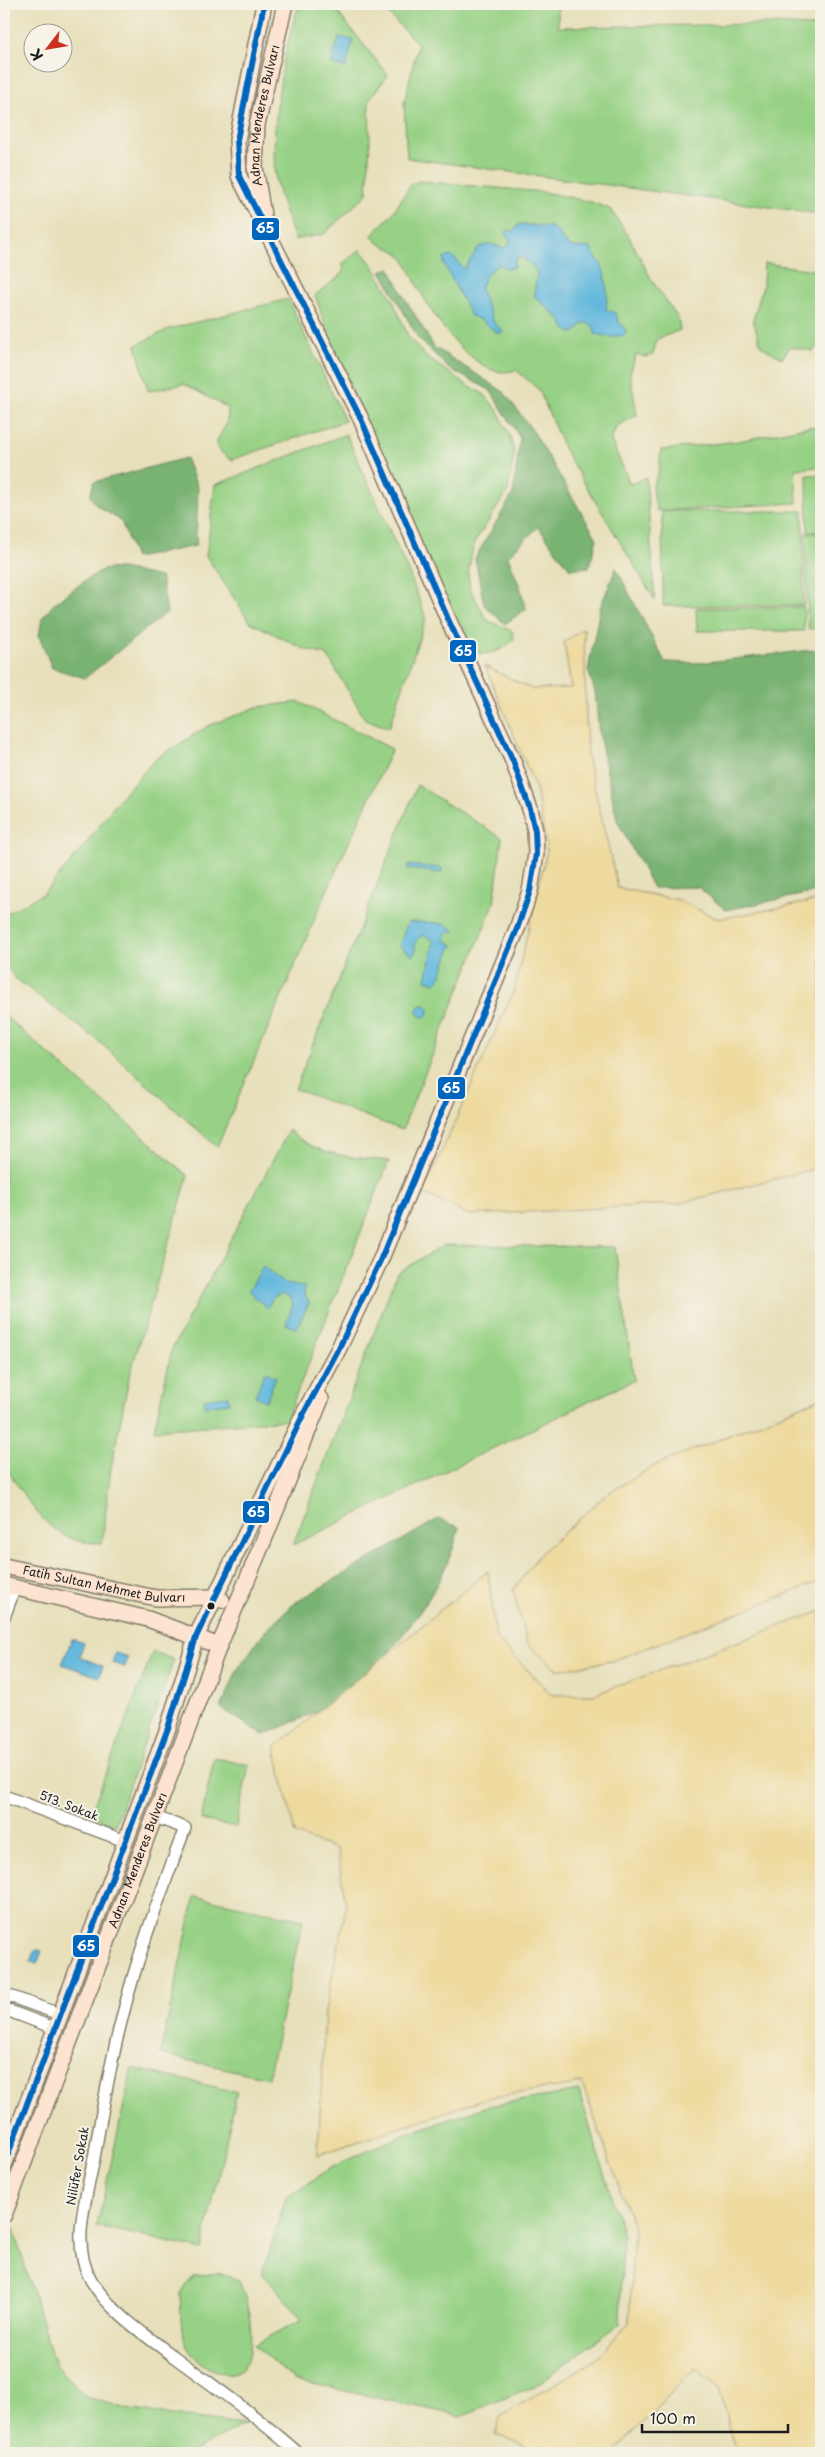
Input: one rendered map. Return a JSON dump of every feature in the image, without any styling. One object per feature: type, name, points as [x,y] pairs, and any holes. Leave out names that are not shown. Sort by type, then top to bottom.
[{"type":"main road","name":"Adnan Menderes Bulvarı","points":[[4,2165],[168,1728],[196,1637],[380,1261],[517,929],[530,891],[536,854],[535,832],[530,809],[513,761],[448,619],[361,419],[239,176],[237,140],[264,4]]},
{"type":"main road","name":"Adnan Menderes Bulvarı","points":[[265,227],[255,167],[257,125],[285,4]]},
{"type":"main road","name":"Adnan Menderes Bulvarı","points":[[4,2215],[219,1646],[281,1499],[338,1350]]},
{"type":"main road","name":"Fatih Sultan Mehmet Bulvarı","points":[[4,1566],[156,1598],[214,1597],[235,1605]]},
{"type":"main road","name":"Fatih Sultan Mehmet Bulvarı","points":[[10,1587],[148,1619],[219,1646]]},
{"type":"street","points":[[4,1618],[10,1587]]},
{"type":"street","name":"513. Sokak","points":[[4,1796],[124,1841]]},
{"type":"street","name":"Nilüfer Sokak","points":[[155,1817],[185,1828],[153,1916],[122,2017],[105,2096],[80,2232],[82,2257],[90,2279],[110,2305],[135,2327],[298,2453]]},
{"type":"street","points":[[4,1994],[57,2021]]},
{"type":"street","points":[[4,2009],[57,2021]]},
{"type":"green space","points":[[300,4],[331,4],[388,75],[369,100],[370,143],[367,194],[324,234],[295,240],[276,181],[274,142],[283,65],[288,41]]},
{"type":"green space","points":[[379,4],[558,4],[558,27],[775,24],[821,27],[821,214],[407,158],[404,104],[418,44]]},
{"type":"green space","points":[[419,181],[543,192],[588,201],[610,209],[628,235],[653,282],[678,318],[680,330],[657,339],[653,355],[644,357],[636,354],[630,374],[637,415],[617,426],[611,440],[630,484],[646,477],[655,600],[565,451],[539,390],[516,370],[498,372],[489,369],[465,352],[436,317],[402,257],[382,245],[372,235],[393,213],[411,184]]},
{"type":"green space","points":[[360,250],[372,264],[392,298],[408,336],[425,356],[468,386],[484,394],[498,411],[510,436],[514,452],[508,491],[474,543],[468,574],[470,589],[487,620],[512,631],[514,639],[498,651],[480,653],[467,649],[334,351],[315,295],[340,276],[344,269],[342,264]]},
{"type":"green space","points":[[764,263],[821,271],[821,343],[813,351],[790,347],[782,358],[761,346],[753,320],[763,286]]},
{"type":"green space","points":[[390,268],[403,295],[434,347],[504,392],[535,434],[597,539],[589,567],[570,569],[538,527],[508,556],[526,609],[505,624],[484,605],[475,558],[513,494],[520,438],[490,390],[448,368],[418,338],[381,271]]},
{"type":"green space","points":[[288,299],[345,421],[231,460],[220,451],[216,442],[227,423],[228,408],[184,384],[148,391],[136,345],[169,329]]},
{"type":"green space","points":[[821,426],[821,467],[795,469],[797,503],[657,511],[652,488],[659,471],[661,450],[739,441],[806,427]]},
{"type":"green space","points":[[346,434],[411,578],[426,618],[389,728],[365,719],[327,655],[304,649],[250,622],[206,556],[215,485]]},
{"type":"green space","points":[[186,458],[198,489],[196,546],[135,558],[121,521],[97,506],[90,496],[94,482]]},
{"type":"green space","points":[[807,475],[821,475],[821,532],[808,532]]},
{"type":"green space","points":[[662,511],[803,511],[804,605],[663,606]]},
{"type":"green space","points":[[805,533],[821,533],[821,628],[808,629]]},
{"type":"green space","points":[[117,568],[161,577],[167,612],[85,678],[52,668],[39,636],[42,618],[55,603],[90,577],[102,570]]},
{"type":"green space","points":[[616,568],[665,662],[698,663],[821,649],[821,891],[726,910],[698,887],[653,888],[617,820],[599,734],[595,692],[588,670],[600,608]]},
{"type":"green space","points":[[804,607],[804,631],[697,631],[696,608]]},
{"type":"green space","points":[[299,702],[392,749],[329,886],[217,1147],[96,1039],[15,978],[4,963],[4,915],[44,893],[85,845],[120,798],[157,758],[208,726],[257,707]]},
{"type":"green space","points":[[417,785],[502,838],[494,903],[402,1130],[295,1089]]},
{"type":"green space","points":[[4,1015],[188,1176],[129,1378],[111,1468],[102,1543],[79,1541],[66,1537],[55,1530],[35,1510],[4,1465]]},
{"type":"green space","points":[[289,1130],[300,1139],[324,1151],[349,1157],[389,1161],[286,1420],[154,1430],[172,1349]]},
{"type":"green space","points":[[444,1245],[615,1247],[634,1380],[293,1545],[397,1273]]},
{"type":"green space","points":[[438,1519],[459,1527],[447,1564],[418,1615],[361,1684],[324,1707],[263,1735],[221,1708],[237,1670],[265,1631],[296,1602]]},
{"type":"green space","points":[[153,1651],[174,1660],[115,1825],[90,1815]]},
{"type":"green space","points":[[214,1758],[249,1765],[236,1827],[201,1820]]},
{"type":"green space","points":[[195,1896],[303,1920],[268,2078],[160,2054]]},
{"type":"green space","points":[[132,2068],[237,2092],[202,2250],[97,2226]]},
{"type":"green space","points":[[579,2091],[623,2235],[620,2324],[535,2386],[461,2416],[294,2380],[254,2345],[302,2319],[262,2273],[286,2197],[336,2165],[408,2133],[488,2106]]},
{"type":"green space","points":[[13,2227],[55,2365],[86,2397],[131,2410],[245,2424],[190,2453],[4,2453],[4,2252]]},
{"type":"green space","points":[[218,2273],[239,2280],[250,2323],[251,2341],[247,2362],[240,2370],[232,2373],[222,2373],[204,2365],[189,2350],[182,2331],[180,2293],[194,2276]]},
{"type":"sand","points":[[584,628],[587,756],[618,888],[679,900],[718,919],[821,900],[821,1167],[677,1204],[469,1215],[423,1193],[514,990],[547,851],[536,789],[485,666],[531,689],[571,688],[564,642]]},
{"type":"sand","points":[[821,1398],[821,1581],[612,1661],[558,1670],[527,1644],[513,1590],[539,1555],[608,1493],[656,1465]]},
{"type":"sand","points":[[488,1571],[496,1638],[552,1695],[593,1695],[821,1611],[821,2453],[737,2453],[717,2385],[695,2368],[614,2453],[540,2453],[495,2434],[500,2417],[595,2360],[629,2323],[634,2229],[582,2083],[487,2098],[318,2155],[325,2012],[346,1907],[337,1849],[295,1834],[275,1747]]},
{"type":"water","points":[[339,37],[353,40],[346,68],[331,64]]},
{"type":"water","points":[[519,224],[551,227],[559,233],[564,242],[573,247],[591,248],[602,266],[604,274],[607,289],[606,309],[615,313],[619,322],[626,330],[625,335],[611,337],[595,334],[594,327],[587,323],[582,324],[576,332],[571,333],[565,329],[560,319],[534,296],[537,278],[536,271],[521,257],[515,260],[514,267],[508,269],[498,264],[486,275],[480,288],[494,323],[503,331],[500,334],[479,319],[471,316],[444,264],[444,258],[452,256],[464,269],[479,247],[490,244],[504,248],[509,245],[510,240],[505,233],[509,229],[513,232]]},
{"type":"water","points":[[408,865],[442,868],[442,873],[408,869]]},
{"type":"water","points":[[408,922],[441,924],[452,928],[455,932],[447,932],[445,940],[453,945],[436,983],[426,980],[434,941],[424,935],[419,938],[415,943],[416,951],[412,956],[399,945]]},
{"type":"water","points":[[423,1005],[429,1011],[423,1017],[417,1011]]},
{"type":"water","points":[[263,1266],[287,1284],[305,1287],[304,1293],[309,1303],[296,1329],[286,1324],[293,1305],[291,1299],[282,1294],[273,1298],[267,1308],[249,1291]]},
{"type":"water","points":[[265,1372],[276,1377],[266,1401],[255,1396]]},
{"type":"water","points":[[228,1396],[229,1403],[205,1406],[204,1399]]},
{"type":"water","points":[[72,1639],[84,1643],[79,1657],[103,1666],[99,1677],[62,1664]]},
{"type":"water","points":[[115,1653],[128,1657],[125,1667],[112,1663]]},
{"type":"water","points":[[36,1949],[42,1951],[37,1964],[31,1962]]},
{"type":"transit line","name":"65","points":[[4,2165],[168,1728],[196,1637],[380,1261],[517,929],[530,891],[536,854],[535,831],[530,809],[513,761],[448,619],[361,419],[239,176],[237,140],[264,4]]}]
